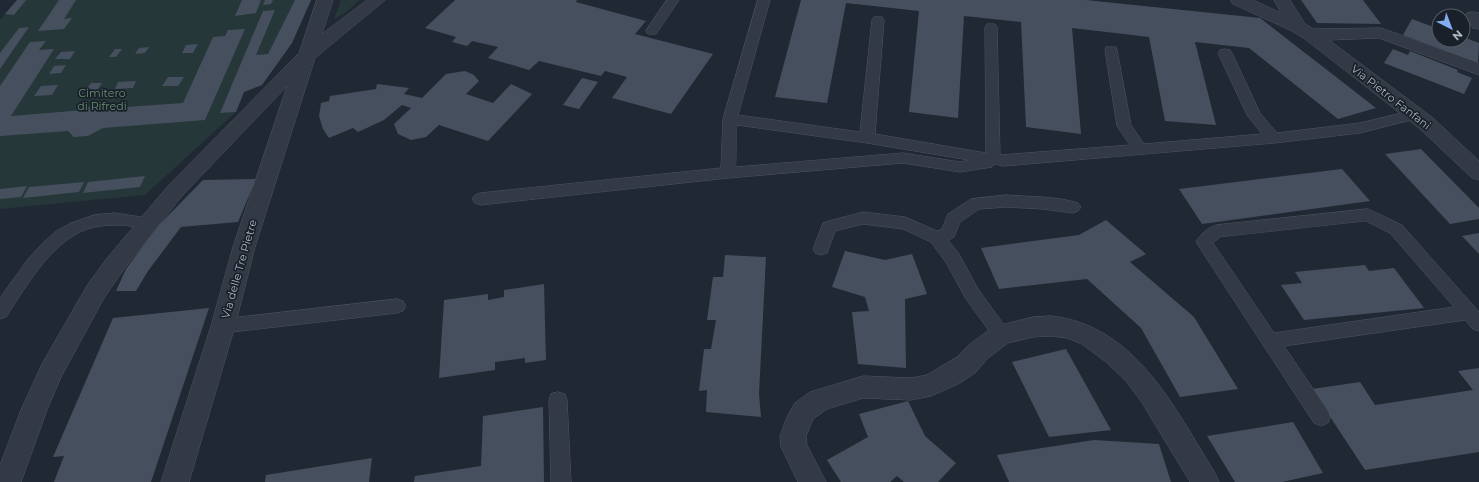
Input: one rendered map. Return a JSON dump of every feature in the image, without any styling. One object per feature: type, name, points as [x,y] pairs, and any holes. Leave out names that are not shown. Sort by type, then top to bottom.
[{"type":"street","name":"Via delle Tre Pietre","points":[[176,482],[223,326],[244,246],[325,0]]},
{"type":"street","points":[[7,482],[34,410],[51,372],[100,286],[116,263],[175,192],[305,57],[377,0]]},
{"type":"street","name":"Via Pietro Fanfani","points":[[1239,0],[1304,31],[1438,134],[1479,173]]},
{"type":"street","name":"Via Pietro Fanfani","points":[[1282,0],[1304,31]]},
{"type":"street","points":[[1304,31],[1381,33],[1479,69]]},
{"type":"street","points":[[812,482],[794,447],[794,436],[796,425],[804,411],[819,400],[863,387],[911,389],[932,385],[966,365],[979,351],[1001,334],[1033,327],[1051,326],[1069,328],[1091,337],[1115,355],[1135,373],[1150,393],[1205,482]]},
{"type":"lane","points":[[652,31],[673,0]]},
{"type":"lane","points":[[728,173],[730,119],[764,0]]},
{"type":"lane","points":[[867,138],[878,20]]},
{"type":"lane","points":[[991,28],[999,160]]},
{"type":"lane","points":[[1111,50],[1124,126],[1140,149]]},
{"type":"lane","points":[[1225,53],[1254,115],[1274,138]]},
{"type":"lane","points":[[480,199],[728,173],[903,158],[960,167],[999,160],[1274,138],[1360,128],[1414,115]]},
{"type":"lane","points":[[730,119],[867,138],[999,160]]},
{"type":"lane","points":[[937,238],[948,233],[954,218],[976,203],[1006,201],[1042,203],[1073,207]]},
{"type":"lane","points":[[1321,417],[1204,242],[1216,230],[1368,215],[1396,229],[1474,318]]},
{"type":"lane","points":[[821,249],[828,227],[863,218],[905,223],[937,238],[953,258],[972,294],[1001,334]]},
{"type":"lane","points":[[0,312],[38,256],[55,240],[76,227],[97,220],[116,219],[148,224]]},
{"type":"lane","points":[[223,326],[397,306]]},
{"type":"lane","points":[[1270,341],[1474,318]]},
{"type":"lane","points":[[558,400],[561,482]]},
{"type":"green space","name":"Cimitero di Rifredi","points":[[17,0],[311,0],[292,43],[262,85],[244,92],[236,112],[145,195],[0,209],[0,20]]},
{"type":"green space","points":[[341,0],[359,0],[345,13],[334,19]]},
{"type":"building","points":[[17,0],[26,0],[14,15],[5,14]]},
{"type":"building","points":[[59,0],[76,0],[64,19],[72,18],[64,29],[38,31]]},
{"type":"building","points":[[242,0],[261,0],[256,13],[235,16]]},
{"type":"building","points":[[265,0],[273,0],[271,4],[263,5]]},
{"type":"building","points":[[295,0],[311,0],[292,43],[262,85],[244,92],[236,112],[220,113],[263,11],[275,10],[256,55],[268,54]]},
{"type":"building","points":[[455,0],[577,0],[576,2],[646,21],[635,34],[713,54],[671,114],[612,98],[627,77],[605,71],[601,76],[539,61],[529,70],[488,58],[498,47],[472,41],[467,46],[452,42],[456,37],[425,28]]},
{"type":"building","points":[[801,0],[1086,0],[1260,18],[1376,108],[1338,119],[1249,48],[1195,42],[1216,125],[1165,121],[1149,37],[1072,28],[1081,134],[1026,127],[1021,22],[964,16],[958,118],[909,112],[919,11],[846,3],[827,103],[775,97]]},
{"type":"building","points":[[1301,0],[1363,0],[1381,24],[1317,23]]},
{"type":"building","points":[[1412,19],[1431,26],[1431,45],[1403,35]]},
{"type":"building","points":[[29,27],[0,69],[0,53],[19,28]]},
{"type":"building","points":[[245,29],[205,120],[103,128],[88,136],[74,137],[68,131],[0,136],[0,86],[30,42],[46,41],[39,50],[54,49],[11,116],[84,110],[85,107],[114,105],[112,108],[183,103],[213,37],[225,36],[228,30]]},
{"type":"building","points":[[1471,40],[1479,43],[1478,63],[1438,48],[1471,48]]},
{"type":"building","points":[[198,44],[193,53],[182,53],[186,45]]},
{"type":"building","points":[[149,47],[145,53],[135,54],[139,48]]},
{"type":"building","points":[[115,49],[122,49],[116,57],[109,57]]},
{"type":"building","points":[[1393,49],[1408,55],[1410,51],[1458,70],[1457,72],[1472,78],[1464,94],[1384,63]]},
{"type":"building","points":[[75,51],[70,59],[55,59],[61,52]]},
{"type":"building","points":[[66,65],[61,73],[49,74],[54,66]]},
{"type":"building","points":[[465,71],[474,75],[479,81],[466,94],[493,103],[511,84],[532,94],[488,141],[439,125],[426,137],[411,140],[398,134],[394,124],[411,108],[402,105],[384,120],[358,132],[353,128],[329,138],[323,129],[319,116],[321,103],[329,101],[330,96],[376,89],[377,84],[409,88],[404,94],[422,98],[446,74]]},
{"type":"building","points":[[168,77],[184,77],[178,86],[162,86]]},
{"type":"building","points":[[582,78],[598,82],[579,109],[563,105]]},
{"type":"building","points":[[136,81],[133,88],[115,89],[118,82]]},
{"type":"building","points":[[91,83],[102,83],[97,91],[85,91]]},
{"type":"building","points":[[58,85],[52,95],[34,96],[41,86]]},
{"type":"building","points":[[1421,149],[1479,208],[1479,219],[1450,224],[1385,154]]},
{"type":"building","points":[[1342,169],[1370,201],[1202,224],[1179,189]]},
{"type":"building","points":[[145,176],[140,187],[83,193],[88,182]]},
{"type":"building","points":[[256,179],[238,222],[181,227],[148,271],[136,291],[116,291],[126,269],[157,227],[203,180]]},
{"type":"building","points":[[84,182],[79,192],[23,198],[29,187]]},
{"type":"building","points":[[27,186],[21,197],[0,199],[0,189]]},
{"type":"building","points":[[1106,220],[1146,254],[1130,262],[1194,317],[1238,389],[1180,397],[1141,328],[1087,279],[999,289],[981,248],[1079,235]]},
{"type":"building","points":[[1479,233],[1479,254],[1462,236]]},
{"type":"building","points":[[845,251],[885,260],[912,254],[927,294],[905,299],[906,368],[858,364],[852,312],[869,311],[865,297],[832,287]]},
{"type":"building","points":[[725,255],[766,257],[759,394],[761,417],[706,412],[707,390],[699,391],[704,349],[711,349],[716,320],[707,320],[713,277],[723,277]]},
{"type":"building","points":[[1365,265],[1369,271],[1394,268],[1424,308],[1304,320],[1281,285],[1302,283],[1295,272]]},
{"type":"building","points":[[544,284],[546,360],[525,363],[525,358],[495,362],[495,370],[439,378],[444,300],[488,294],[488,300],[504,297],[504,290]]},
{"type":"building","points":[[209,308],[151,482],[54,482],[64,456],[53,457],[113,318]]},
{"type":"building","points":[[1066,349],[1111,430],[1049,437],[1012,362]]},
{"type":"building","points":[[1479,368],[1479,452],[1365,470],[1312,389],[1360,382],[1375,405],[1473,390],[1458,371]]},
{"type":"building","points":[[908,401],[925,436],[956,463],[938,482],[904,482],[897,476],[890,482],[841,482],[827,460],[868,437],[859,414]]},
{"type":"building","points":[[543,407],[544,482],[414,482],[415,476],[481,466],[483,416]]},
{"type":"building","points":[[1293,422],[1323,473],[1282,482],[1235,482],[1207,436]]},
{"type":"building","points":[[1094,440],[1159,444],[1171,482],[1009,482],[997,455]]},
{"type":"building","points":[[372,458],[369,482],[265,482],[266,475]]}]
